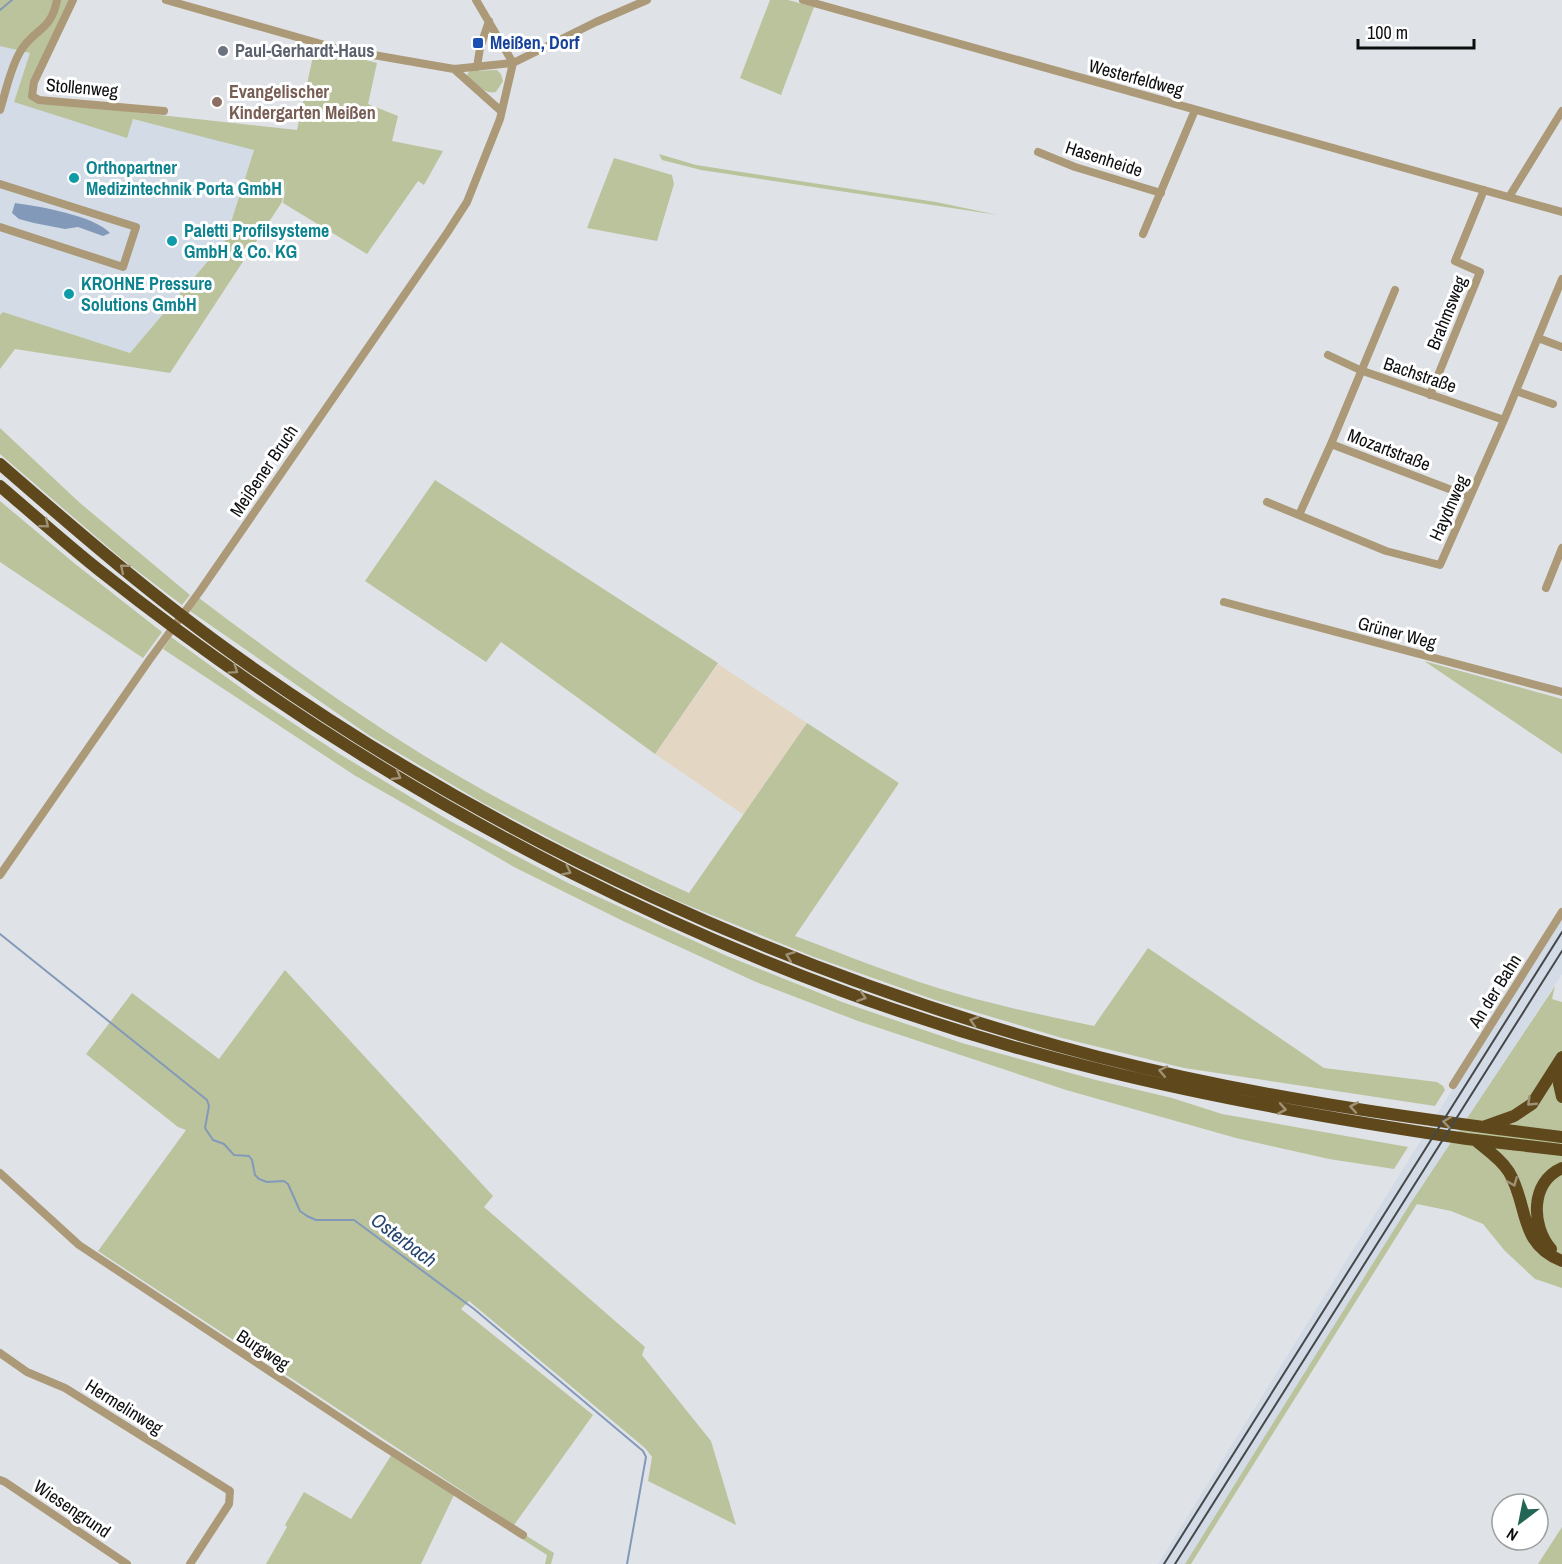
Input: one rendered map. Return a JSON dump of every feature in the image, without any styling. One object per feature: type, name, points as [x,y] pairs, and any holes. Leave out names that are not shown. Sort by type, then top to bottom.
[{"type":"highway","points":[[0,464],[168,605],[243,661],[332,721],[503,823],[644,894],[780,953],[930,1007],[1100,1057],[1239,1088],[1412,1117],[1562,1137]]},
{"type":"highway","points":[[0,486],[99,570],[186,636],[333,737],[498,835],[638,906],[776,965],[925,1019],[1097,1070],[1224,1099],[1405,1130],[1562,1150]]},
{"type":"highway","points":[[1482,1127],[1514,1116],[1532,1104],[1562,1057]]},
{"type":"highway","points":[[1562,1068],[1559,1084],[1562,1097]]},
{"type":"highway","points":[[1474,1140],[1498,1159],[1509,1172],[1528,1231],[1536,1243],[1545,1252],[1562,1261]]},
{"type":"highway","points":[[1562,1168],[1549,1178],[1543,1188],[1537,1202],[1536,1215],[1538,1228],[1544,1240],[1562,1257]]},
{"type":"street","points":[[0,110],[20,53],[28,40],[51,20],[57,0]]},
{"type":"street","name":"Stollenweg","points":[[73,0],[34,82],[32,96],[39,100],[164,111]]},
{"type":"street","points":[[166,0],[339,49],[454,69],[513,63],[597,21],[647,0]]},
{"type":"street","points":[[476,0],[513,63]]},
{"type":"street","name":"Westerfeldweg","points":[[803,0],[1562,212]]},
{"type":"street","points":[[477,67],[480,48],[489,21]]},
{"type":"street","name":"Meißener Bruch","points":[[0,875],[467,202],[501,111],[513,63]]},
{"type":"street","points":[[454,69],[501,111]]},
{"type":"street","name":"Hasenheide","points":[[1143,234],[1196,110]]},
{"type":"street","points":[[1509,196],[1562,111]]},
{"type":"street","name":"Hasenheide","points":[[1038,152],[1075,167],[1161,193]]},
{"type":"street","points":[[0,184],[136,227],[123,267],[1,230]]},
{"type":"street","name":"Brahmsweg","points":[[1430,395],[1480,272],[1455,261],[1484,190]]},
{"type":"street","name":"Haydnweg","points":[[1267,502],[1386,550],[1440,565],[1561,283]]},
{"type":"street","points":[[1299,515],[1395,290]]},
{"type":"street","points":[[1538,338],[1562,346]]},
{"type":"street","name":"Bachstraße","points":[[1328,355],[1360,370],[1504,420]]},
{"type":"street","points":[[1516,391],[1553,404]]},
{"type":"street","name":"Mozartstraße","points":[[1331,444],[1470,497]]},
{"type":"street","points":[[1546,588],[1562,548]]},
{"type":"street","name":"Grüner Weg","points":[[1224,602],[1562,692]]},
{"type":"street","name":"An der Bahn","points":[[1453,1085],[1562,912]]},
{"type":"street","name":"Burgweg","points":[[0,1173],[79,1245],[522,1535]]},
{"type":"street","name":"Hermelinweg","points":[[0,1353],[27,1372],[65,1388],[230,1491],[229,1504],[190,1564]]},
{"type":"street","name":"Wiesengrund","points":[[0,1480],[127,1564]]},
{"type":"shaded area","points":[[0,46],[31,53],[14,101],[126,137],[132,119],[254,149],[225,241],[130,353],[3,312],[0,315]]},
{"type":"shaded area","points":[[718,664],[807,723],[744,815],[655,754]]},
{"type":"shaded area","points":[[1562,917],[1562,974],[1410,1204],[1185,1564],[1158,1564],[1444,1103]]},
{"type":"green space","points":[[0,0],[71,0],[33,77],[32,101],[297,130],[315,47],[377,63],[368,104],[398,116],[392,141],[443,151],[424,185],[418,181],[367,254],[283,203],[287,179],[282,202],[170,373],[15,349],[0,369],[0,315],[3,312],[130,353],[225,241],[254,150],[133,119],[127,138],[14,102],[30,53],[0,46]]},
{"type":"green space","points":[[770,0],[788,0],[814,7],[781,95],[740,78]]},
{"type":"green space","points":[[497,70],[503,81],[496,92],[484,90],[467,76],[469,71]]},
{"type":"green space","points":[[659,154],[696,165],[936,202],[998,215],[701,170],[662,160]]},
{"type":"green space","points":[[614,158],[672,175],[674,184],[657,241],[587,228]]},
{"type":"green space","points":[[0,428],[80,503],[190,595],[182,605],[123,560],[0,454]]},
{"type":"green space","points":[[435,480],[718,663],[655,754],[501,642],[486,662],[365,581]]},
{"type":"green space","points":[[0,501],[162,632],[143,658],[0,562]]},
{"type":"green space","points":[[199,598],[337,699],[423,755],[554,828],[689,893],[807,723],[899,783],[795,936],[938,988],[996,1004],[1094,1026],[1148,948],[1324,1068],[1437,1082],[1445,1090],[1435,1106],[1184,1068],[1062,1038],[935,1000],[814,957],[675,900],[566,847],[483,803],[370,736],[190,611]]},
{"type":"green space","points":[[171,637],[255,698],[338,753],[450,821],[568,883],[727,956],[842,1002],[962,1043],[1092,1079],[1172,1098],[1222,1114],[1408,1147],[1394,1169],[1329,1159],[1236,1138],[1066,1090],[858,1021],[756,982],[623,921],[516,868],[354,775],[163,649]]},
{"type":"green space","points":[[1424,661],[1562,699],[1562,754]]},
{"type":"green space","points":[[285,970],[493,1196],[484,1207],[645,1347],[642,1355],[711,1441],[736,1525],[648,1481],[652,1457],[645,1448],[469,1301],[461,1309],[593,1415],[514,1525],[98,1251],[186,1130],[178,1127],[86,1054],[132,993],[219,1059]]},
{"type":"green space","points":[[1555,986],[1552,999],[1562,1002],[1562,1288],[1535,1279],[1505,1251],[1483,1224],[1451,1211],[1417,1204],[1191,1564],[1185,1564],[1410,1204]]},
{"type":"green space","points":[[392,1454],[454,1495],[421,1564],[266,1564],[304,1492],[351,1519]]},
{"type":"green space","points":[[1562,1527],[1562,1564],[1538,1564],[1546,1552],[1550,1552],[1550,1546]]},
{"type":"green space","points":[[525,1535],[554,1553],[551,1564],[545,1564],[547,1555],[522,1539]]},
{"type":"water","points":[[15,203],[51,209],[79,217],[103,227],[110,233],[103,236],[78,227],[65,229],[19,219],[12,213]]},
{"type":"waterway","name":"Osterbach","points":[[0,10],[12,0]]},
{"type":"waterway","name":"Osterbach","points":[[0,934],[207,1100],[209,1106],[205,1128],[213,1140],[224,1144],[234,1155],[249,1156],[255,1175],[259,1179],[267,1182],[284,1181],[288,1184],[300,1211],[316,1220],[354,1220],[474,1309],[643,1451],[646,1457],[627,1564]]},
{"type":"railway","points":[[1164,1564],[1562,932]]},
{"type":"railway","points":[[1175,1564],[1562,951]]},
{"type":"place","name":"Meißen, Dorf","points":[[478,43]]},
{"type":"place","name":"Paul-Gerhardt-Haus","points":[[223,51]]},
{"type":"place","name":"Evangelischer Kindergarten Meißen","points":[[217,102]]},
{"type":"place","name":"Orthopartner Medizintechnik Porta GmbH","points":[[74,178]]},
{"type":"place","name":"Paletti Profilsysteme GmbH & Co. KG","points":[[172,241]]},
{"type":"place","name":"KROHNE Pressure Solutions GmbH","points":[[69,294]]}]
